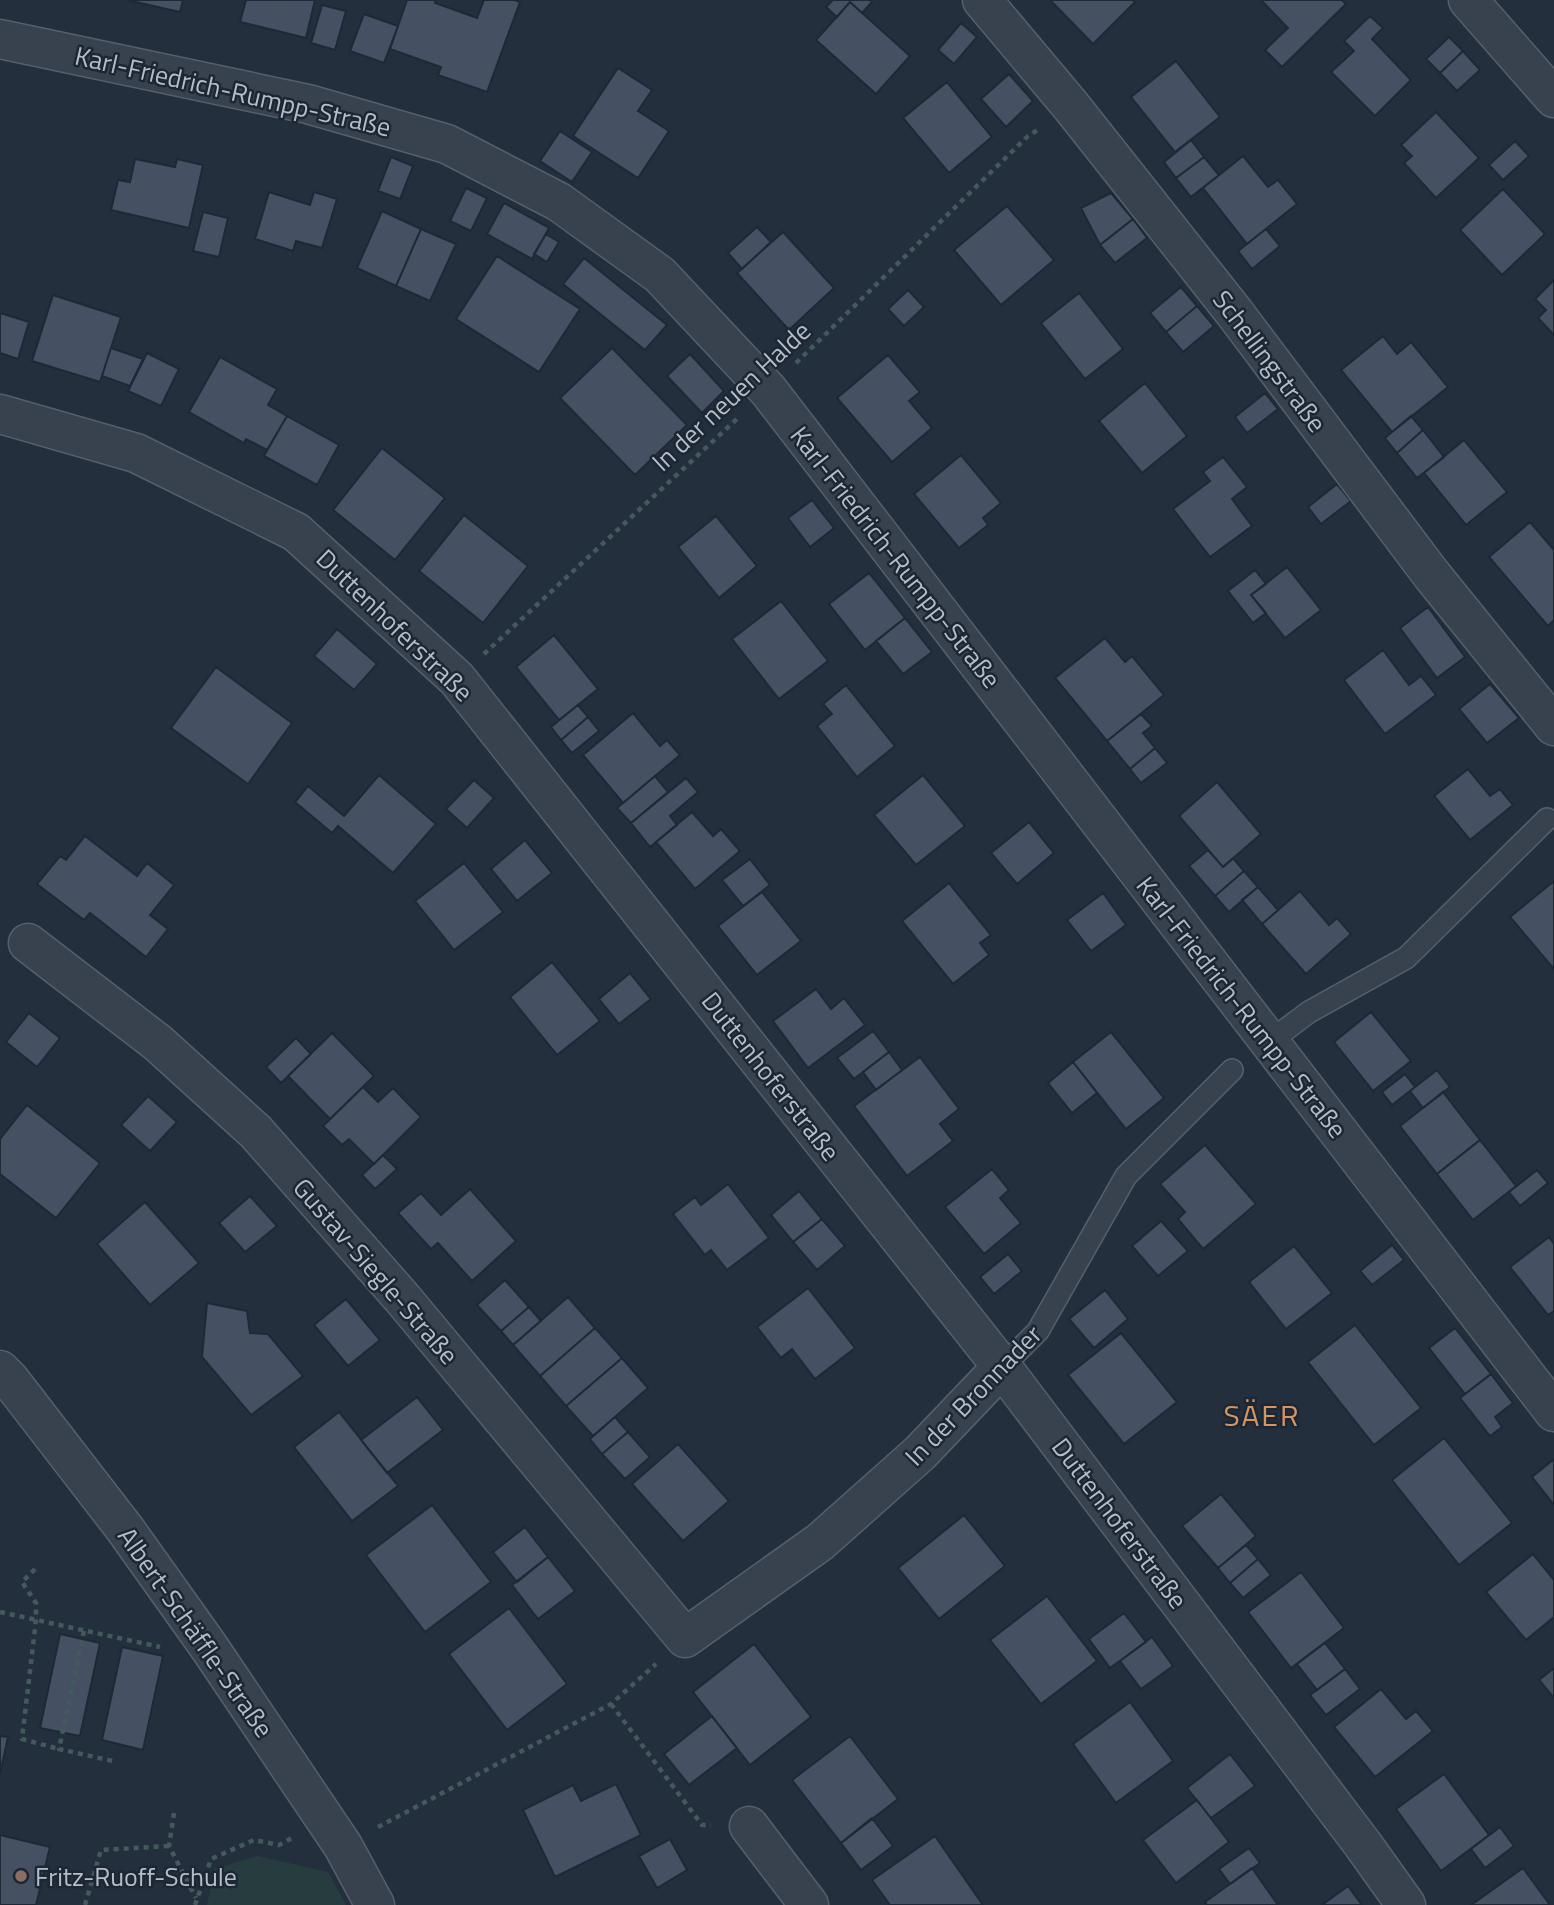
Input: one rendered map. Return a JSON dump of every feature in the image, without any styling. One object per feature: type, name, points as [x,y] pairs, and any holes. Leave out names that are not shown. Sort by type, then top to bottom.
[{"type":"street","name":"Schellingstraße","points":[[982,0],[1071,106],[1234,312],[1431,574],[1554,726]]},
{"type":"street","points":[[1468,0],[1554,98]]},
{"type":"street","name":"Karl-Friedrich-Rumpp-Straße","points":[[0,38],[308,104],[447,144],[559,202],[660,275],[768,390],[1554,1412]]},
{"type":"street","name":"Duttenhoferstraße","points":[[0,414],[136,453],[296,532],[457,679],[1002,1367],[1406,1905]]},
{"type":"street","name":"Gustav-Siegle-Straße","points":[[28,943],[158,1043],[256,1132],[403,1299],[685,1638]]},
{"type":"street","name":"In der Bronnader","points":[[685,1638],[820,1542],[920,1453],[1002,1367]]},
{"type":"street","name":"Albert-Schäffle-Straße","points":[[0,1370],[125,1529],[209,1647],[343,1846],[375,1905]]},
{"type":"street","points":[[749,1826],[809,1905]]},
{"type":"lane","points":[[1269,1042],[1308,1012],[1406,958],[1548,819]]},
{"type":"lane","name":"In der Bronnader","points":[[1002,1367],[1038,1331],[1126,1176],[1233,1070]]},
{"type":"path","name":"In der neuen Halde","points":[[457,679],[768,390],[1027,137]]},
{"type":"path","points":[[35,1569],[22,1583],[36,1603],[22,1739],[117,1762]]},
{"type":"path","points":[[0,1612],[169,1648]]},
{"type":"path","points":[[59,1749],[84,1631]]},
{"type":"path","points":[[394,1819],[611,1704],[643,1676]]},
{"type":"path","points":[[611,1704],[702,1825],[749,1826]]},
{"type":"path","points":[[174,1813],[169,1846],[196,1898]]},
{"type":"path","points":[[195,1905],[211,1859],[254,1840],[279,1844]]},
{"type":"path","points":[[85,1905],[101,1850],[169,1846]]},
{"type":"green space","points":[[258,1856],[328,1872],[346,1905],[207,1905],[214,1869]]},
{"type":"building","points":[[127,0],[183,0],[180,12]]},
{"type":"building","points":[[246,0],[315,0],[306,38],[240,22]]},
{"type":"building","points":[[407,0],[436,0],[435,3],[477,18],[484,0],[520,2],[487,92],[438,75],[441,67],[390,49]]},
{"type":"building","points":[[833,0],[872,2],[862,13],[850,2],[837,17],[826,7]]},
{"type":"building","points":[[1052,0],[1133,0],[1135,2],[1093,44]]},
{"type":"building","points":[[1261,0],[1342,0],[1346,4],[1282,67],[1265,50],[1288,28]]},
{"type":"building","points":[[850,2],[910,56],[876,94],[816,40]]},
{"type":"building","points":[[322,5],[346,11],[335,50],[311,43]]},
{"type":"building","points":[[364,14],[398,26],[384,63],[350,51]]},
{"type":"building","points":[[1370,16],[1383,28],[1372,39],[1411,80],[1375,116],[1331,72],[1354,51],[1344,41]]},
{"type":"building","points":[[961,23],[977,37],[954,64],[938,50]]},
{"type":"building","points":[[1449,37],[1463,51],[1440,73],[1426,59]]},
{"type":"building","points":[[1463,51],[1480,70],[1457,91],[1440,73]]},
{"type":"building","points":[[1176,61],[1220,117],[1175,152],[1131,97]]},
{"type":"building","points":[[618,68],[652,90],[638,111],[669,131],[638,178],[573,136]]},
{"type":"building","points":[[1009,74],[1033,101],[1006,127],[981,99]]},
{"type":"building","points":[[947,82],[992,137],[949,173],[903,118]]},
{"type":"building","points":[[1436,112],[1479,158],[1436,198],[1404,163],[1412,156],[1401,145]]},
{"type":"building","points":[[560,131],[592,152],[572,182],[540,161]]},
{"type":"building","points":[[1191,140],[1204,157],[1176,178],[1164,162]]},
{"type":"building","points":[[1515,141],[1529,156],[1503,180],[1489,165]]},
{"type":"building","points":[[1243,156],[1268,187],[1278,180],[1297,204],[1247,244],[1203,188]]},
{"type":"building","points":[[391,157],[413,166],[400,199],[378,191]]},
{"type":"building","points":[[1204,157],[1219,175],[1191,197],[1176,178]]},
{"type":"building","points":[[135,159],[175,167],[177,159],[203,165],[189,228],[111,210],[118,180],[130,182]]},
{"type":"building","points":[[466,188],[487,198],[471,231],[450,221]]},
{"type":"building","points":[[1503,189],[1545,234],[1502,275],[1460,230]]},
{"type":"building","points":[[269,192],[310,205],[314,192],[337,199],[322,248],[296,241],[293,251],[255,239]]},
{"type":"building","points":[[1111,193],[1133,219],[1100,245],[1081,208]]},
{"type":"building","points":[[504,203],[549,228],[532,259],[487,234]]},
{"type":"building","points":[[1007,206],[1054,260],[1001,305],[954,250]]},
{"type":"building","points":[[382,211],[421,229],[396,286],[357,268]]},
{"type":"building","points":[[203,212],[228,218],[219,257],[193,251]]},
{"type":"building","points":[[1133,219],[1147,238],[1115,263],[1100,245]]},
{"type":"building","points":[[757,227],[771,242],[742,269],[728,253]]},
{"type":"building","points":[[421,229],[456,244],[430,301],[396,286]]},
{"type":"building","points":[[1266,229],[1280,246],[1252,269],[1238,251]]},
{"type":"building","points":[[783,232],[834,288],[789,330],[737,273]]},
{"type":"building","points":[[546,234],[559,242],[547,262],[534,254]]},
{"type":"building","points":[[497,256],[580,309],[539,372],[456,319]]},
{"type":"building","points":[[584,258],[667,325],[645,350],[563,284]]},
{"type":"building","points":[[1554,280],[1554,335],[1538,318],[1546,310],[1535,299]]},
{"type":"building","points":[[1181,287],[1197,306],[1166,332],[1150,313]]},
{"type":"building","points":[[908,290],[924,307],[904,326],[888,309]]},
{"type":"building","points":[[1079,293],[1123,349],[1085,379],[1041,323]]},
{"type":"building","points":[[53,295],[121,317],[100,382],[32,361]]},
{"type":"building","points":[[1197,306],[1214,326],[1183,352],[1166,332]]},
{"type":"building","points":[[0,313],[29,322],[18,359],[0,353]]},
{"type":"building","points":[[1383,336],[1397,354],[1411,342],[1448,387],[1392,432],[1341,370]]},
{"type":"building","points":[[111,348],[143,359],[130,386],[102,376]]},
{"type":"building","points":[[612,348],[687,425],[635,475],[560,398]]},
{"type":"building","points":[[147,353],[179,369],[161,406],[128,391]]},
{"type":"building","points":[[690,354],[724,391],[702,413],[667,376]]},
{"type":"building","points":[[888,355],[920,392],[909,401],[932,428],[892,462],[837,398]]},
{"type":"building","points":[[220,357],[277,389],[268,405],[287,416],[267,450],[246,439],[244,443],[189,412]]},
{"type":"building","points":[[1145,383],[1187,436],[1142,473],[1099,421]]},
{"type":"building","points":[[1265,393],[1278,409],[1247,433],[1235,417]]},
{"type":"building","points":[[287,416],[339,445],[317,485],[264,456]]},
{"type":"building","points":[[1411,416],[1423,430],[1397,453],[1385,438]]},
{"type":"building","points":[[1423,430],[1444,457],[1417,478],[1397,453]]},
{"type":"building","points":[[1464,440],[1507,492],[1466,525],[1424,473]]},
{"type":"building","points":[[382,448],[445,498],[395,560],[333,510]]},
{"type":"building","points":[[961,455],[1001,503],[983,518],[988,525],[959,548],[914,494]]},
{"type":"building","points":[[1223,457],[1247,487],[1232,499],[1252,526],[1210,557],[1173,509],[1210,481],[1203,472]]},
{"type":"building","points":[[1337,484],[1351,501],[1321,524],[1308,507]]},
{"type":"building","points":[[812,500],[834,528],[810,547],[788,518]]},
{"type":"building","points":[[464,515],[528,566],[483,623],[419,571]]},
{"type":"building","points":[[716,516],[757,566],[719,598],[678,547]]},
{"type":"building","points":[[1530,522],[1554,550],[1554,620],[1548,626],[1489,557]]},
{"type":"building","points":[[1287,567],[1321,610],[1285,638],[1251,595]]},
{"type":"building","points":[[1255,570],[1266,584],[1251,595],[1266,613],[1253,623],[1228,591]]},
{"type":"building","points":[[869,573],[905,618],[865,650],[829,604]]},
{"type":"building","points":[[781,601],[828,661],[779,699],[732,639]]},
{"type":"building","points":[[1428,607],[1465,657],[1437,678],[1400,628]]},
{"type":"building","points":[[905,618],[932,652],[903,674],[876,641]]},
{"type":"building","points":[[337,629],[377,664],[354,690],[314,656]]},
{"type":"building","points":[[554,635],[598,689],[559,720],[516,667]]},
{"type":"building","points":[[1105,638],[1125,662],[1132,656],[1164,695],[1107,741],[1055,678]]},
{"type":"building","points":[[1383,650],[1409,685],[1421,676],[1436,695],[1385,734],[1344,680]]},
{"type":"building","points":[[216,667],[292,723],[248,784],[171,728]]},
{"type":"building","points":[[1490,684],[1519,718],[1487,743],[1459,709]]},
{"type":"building","points":[[846,685],[895,746],[857,777],[817,726],[832,714],[823,704]]},
{"type":"building","points":[[578,705],[588,717],[561,740],[551,727]]},
{"type":"building","points":[[633,713],[660,746],[667,740],[680,755],[623,803],[583,755]]},
{"type":"building","points":[[1141,714],[1152,726],[1143,733],[1155,748],[1130,769],[1107,741]]},
{"type":"building","points":[[588,717],[599,731],[572,753],[561,740]]},
{"type":"building","points":[[1155,748],[1167,763],[1141,783],[1130,769]]},
{"type":"building","points":[[1468,769],[1490,796],[1500,789],[1513,805],[1470,840],[1434,796]]},
{"type":"building","points":[[379,775],[436,824],[393,873],[338,826],[332,833],[295,802],[308,786],[344,816]]},
{"type":"building","points":[[923,775],[965,826],[916,865],[874,815]]},
{"type":"building","points":[[655,776],[668,792],[631,823],[617,808]]},
{"type":"building","points":[[686,778],[698,792],[670,816],[677,825],[650,847],[631,823]]},
{"type":"building","points":[[474,780],[494,798],[467,828],[446,809]]},
{"type":"building","points":[[1217,782],[1261,834],[1223,867],[1179,816]]},
{"type":"building","points":[[692,812],[713,836],[721,829],[740,851],[695,889],[656,842]]},
{"type":"building","points":[[1029,822],[1054,853],[1017,884],[991,853]]},
{"type":"building","points":[[85,836],[137,876],[147,863],[174,885],[150,915],[168,929],[146,957],[90,913],[84,920],[37,884],[60,856],[66,860]]},
{"type":"building","points":[[525,840],[552,873],[517,901],[491,869]]},
{"type":"building","points":[[1208,850],[1223,867],[1233,858],[1244,871],[1215,896],[1189,866]]},
{"type":"building","points":[[750,859],[770,885],[743,906],[722,880]]},
{"type":"building","points":[[464,863],[503,912],[454,950],[415,901]]},
{"type":"building","points":[[1244,871],[1258,887],[1229,912],[1215,896]]},
{"type":"building","points":[[1554,881],[1554,969],[1510,917]]},
{"type":"building","points":[[949,883],[991,935],[980,943],[989,955],[953,984],[902,921]]},
{"type":"building","points":[[1258,887],[1278,910],[1262,924],[1242,900]]},
{"type":"building","points":[[1300,891],[1329,925],[1337,918],[1351,934],[1306,974],[1262,924]]},
{"type":"building","points":[[762,892],[801,941],[757,975],[718,926]]},
{"type":"building","points":[[1103,893],[1126,925],[1091,951],[1067,920]]},
{"type":"building","points":[[552,962],[600,1021],[557,1055],[510,997]]},
{"type":"building","points":[[630,973],[651,999],[619,1024],[599,999]]},
{"type":"building","points":[[816,989],[831,1009],[844,998],[865,1025],[808,1068],[773,1021]]},
{"type":"building","points":[[1371,1012],[1411,1061],[1373,1091],[1334,1042]]},
{"type":"building","points":[[29,1013],[60,1038],[37,1067],[6,1042]]},
{"type":"building","points":[[873,1031],[889,1052],[854,1079],[837,1058]]},
{"type":"building","points":[[1111,1032],[1164,1098],[1126,1129],[1073,1062]]},
{"type":"building","points":[[332,1033],[374,1076],[330,1119],[288,1076]]},
{"type":"building","points":[[296,1038],[311,1054],[281,1083],[266,1067]]},
{"type":"building","points":[[889,1052],[902,1070],[876,1090],[863,1072]]},
{"type":"building","points":[[920,1057],[959,1109],[940,1124],[953,1141],[907,1176],[854,1106]]},
{"type":"building","points":[[1073,1062],[1097,1093],[1072,1113],[1048,1083]]},
{"type":"building","points":[[1437,1070],[1450,1087],[1423,1108],[1410,1091]]},
{"type":"building","points":[[1405,1074],[1415,1087],[1392,1105],[1382,1092]]},
{"type":"building","points":[[363,1087],[378,1102],[393,1088],[421,1117],[374,1164],[349,1139],[342,1145],[323,1126]]},
{"type":"building","points":[[1443,1092],[1480,1140],[1437,1174],[1400,1126]]},
{"type":"building","points":[[148,1096],[177,1122],[150,1151],[121,1125]]},
{"type":"building","points":[[27,1105],[100,1163],[56,1218],[0,1174],[0,1139]]},
{"type":"building","points":[[1480,1140],[1516,1186],[1473,1220],[1437,1174]]},
{"type":"building","points":[[1205,1145],[1256,1204],[1203,1249],[1178,1219],[1185,1212],[1160,1184]]},
{"type":"building","points":[[383,1155],[397,1169],[375,1189],[362,1175]]},
{"type":"building","points":[[992,1169],[1009,1190],[1000,1198],[1021,1223],[984,1254],[945,1207]]},
{"type":"building","points":[[1537,1170],[1548,1183],[1520,1206],[1509,1192]]},
{"type":"building","points":[[728,1184],[769,1238],[727,1270],[711,1250],[705,1255],[673,1214],[695,1197],[701,1205]]},
{"type":"building","points":[[470,1189],[516,1241],[472,1281],[438,1243],[431,1249],[398,1213],[421,1193],[441,1215]]},
{"type":"building","points":[[799,1191],[822,1219],[793,1242],[771,1215]]},
{"type":"building","points":[[250,1196],[277,1226],[245,1252],[219,1223]]},
{"type":"building","points":[[145,1202],[199,1263],[150,1305],[97,1244]]},
{"type":"building","points":[[822,1219],[845,1246],[817,1270],[793,1242]]},
{"type":"building","points":[[1161,1221],[1188,1251],[1158,1276],[1132,1246]]},
{"type":"building","points":[[1549,1237],[1554,1244],[1554,1311],[1548,1315],[1510,1267]]},
{"type":"building","points":[[1392,1245],[1404,1260],[1372,1285],[1360,1271]]},
{"type":"building","points":[[1294,1246],[1332,1293],[1286,1329],[1249,1282]]},
{"type":"building","points":[[1008,1254],[1022,1271],[994,1294],[980,1277]]},
{"type":"building","points":[[505,1280],[529,1307],[501,1331],[477,1305]]},
{"type":"building","points":[[808,1288],[855,1348],[815,1379],[792,1349],[781,1358],[757,1327]]},
{"type":"building","points":[[1105,1290],[1128,1319],[1094,1348],[1069,1319]]},
{"type":"building","points":[[568,1297],[595,1328],[540,1376],[513,1345]]},
{"type":"building","points":[[346,1299],[380,1340],[348,1366],[314,1325]]},
{"type":"building","points":[[207,1303],[247,1311],[250,1333],[268,1334],[303,1376],[251,1415],[202,1357]]},
{"type":"building","points":[[529,1307],[541,1321],[513,1345],[501,1331]]},
{"type":"building","points":[[1355,1325],[1421,1408],[1374,1445],[1308,1362]]},
{"type":"building","points":[[595,1328],[622,1358],[566,1406],[540,1376]]},
{"type":"building","points":[[1455,1328],[1491,1374],[1465,1394],[1429,1348]]},
{"type":"building","points":[[1121,1333],[1177,1402],[1124,1444],[1068,1375]]},
{"type":"building","points":[[622,1358],[648,1388],[593,1436],[566,1406]]},
{"type":"building","points":[[1491,1374],[1513,1403],[1495,1417],[1502,1427],[1490,1436],[1460,1398]]},
{"type":"building","points":[[417,1397],[443,1430],[387,1473],[361,1440]]},
{"type":"building","points":[[339,1412],[398,1486],[352,1521],[294,1447]]},
{"type":"building","points":[[615,1417],[628,1432],[602,1454],[590,1439]]},
{"type":"building","points":[[628,1432],[650,1457],[625,1479],[602,1454]]},
{"type":"building","points":[[1444,1438],[1512,1523],[1459,1565],[1392,1480]]},
{"type":"building","points":[[678,1444],[729,1501],[683,1541],[632,1484]]},
{"type":"building","points":[[1554,1459],[1554,1505],[1532,1477]]},
{"type":"building","points":[[1221,1494],[1256,1536],[1218,1568],[1182,1526]]},
{"type":"building","points":[[432,1505],[491,1582],[425,1632],[366,1555]]},
{"type":"building","points":[[964,1515],[1005,1566],[939,1619],[898,1568]]},
{"type":"building","points":[[525,1527],[548,1557],[517,1582],[493,1552]]},
{"type":"building","points":[[1246,1545],[1258,1559],[1230,1583],[1218,1568]]},
{"type":"building","points":[[1533,1554],[1554,1580],[1554,1617],[1526,1640],[1486,1592]]},
{"type":"building","points":[[548,1557],[575,1591],[538,1619],[512,1585]]},
{"type":"building","points":[[1258,1559],[1271,1575],[1243,1598],[1230,1583]]},
{"type":"building","points":[[1301,1572],[1344,1628],[1291,1668],[1248,1612]]},
{"type":"building","points":[[1047,1596],[1097,1661],[1041,1704],[990,1640]]},
{"type":"building","points":[[509,1608],[567,1684],[507,1730],[449,1654]]},
{"type":"building","points":[[1124,1613],[1146,1642],[1110,1668],[1089,1639]]},
{"type":"building","points":[[60,1634],[100,1643],[80,1736],[40,1728]]},
{"type":"building","points":[[1152,1637],[1173,1666],[1141,1689],[1120,1661]]},
{"type":"building","points":[[1325,1643],[1345,1669],[1317,1690],[1297,1664]]},
{"type":"building","points":[[754,1644],[811,1717],[750,1765],[693,1692]]},
{"type":"building","points":[[122,1647],[163,1656],[143,1750],[102,1740]]},
{"type":"building","points":[[1554,1668],[1554,1698],[1539,1680]]},
{"type":"building","points":[[1345,1669],[1360,1689],[1326,1715],[1310,1695]]},
{"type":"building","points":[[1381,1689],[1406,1719],[1416,1711],[1433,1731],[1375,1777],[1334,1727]]},
{"type":"building","points":[[1130,1702],[1173,1761],[1116,1803],[1073,1744]]},
{"type":"building","points":[[712,1716],[737,1748],[689,1785],[664,1754]]},
{"type":"building","points":[[0,1736],[8,1737],[0,1774]]},
{"type":"building","points":[[850,1736],[898,1799],[841,1843],[792,1780]]},
{"type":"building","points":[[1230,1754],[1255,1786],[1211,1818],[1187,1788]]},
{"type":"building","points":[[1444,1774],[1489,1835],[1441,1871],[1396,1809]]},
{"type":"building","points":[[616,1784],[641,1835],[555,1877],[523,1810],[573,1785],[581,1801]]},
{"type":"building","points":[[1197,1800],[1229,1842],[1176,1883],[1143,1840]]},
{"type":"building","points":[[872,1818],[893,1846],[861,1870],[841,1843]]},
{"type":"building","points":[[1500,1827],[1514,1846],[1485,1868],[1471,1849]]},
{"type":"building","name":"Fritz-Ruoff-Schule","points":[[0,1835],[50,1847],[36,1905],[0,1905]]},
{"type":"building","points":[[935,1836],[983,1905],[890,1905],[872,1880]]},
{"type":"building","points":[[670,1839],[687,1870],[657,1888],[639,1856]]},
{"type":"building","points":[[1249,1848],[1260,1863],[1230,1884],[1219,1869]]},
{"type":"building","points":[[1252,1868],[1278,1905],[1207,1905],[1205,1902]]},
{"type":"building","points":[[1523,1868],[1550,1905],[1471,1905]]},
{"type":"building","points":[[1348,1886],[1362,1905],[1322,1905]]},
{"type":"place","name":"Fritz-Ruoff-Schule","points":[[21,1876]]},
{"type":"district","name":"SÄER","points":[[1262,1415]]}]
